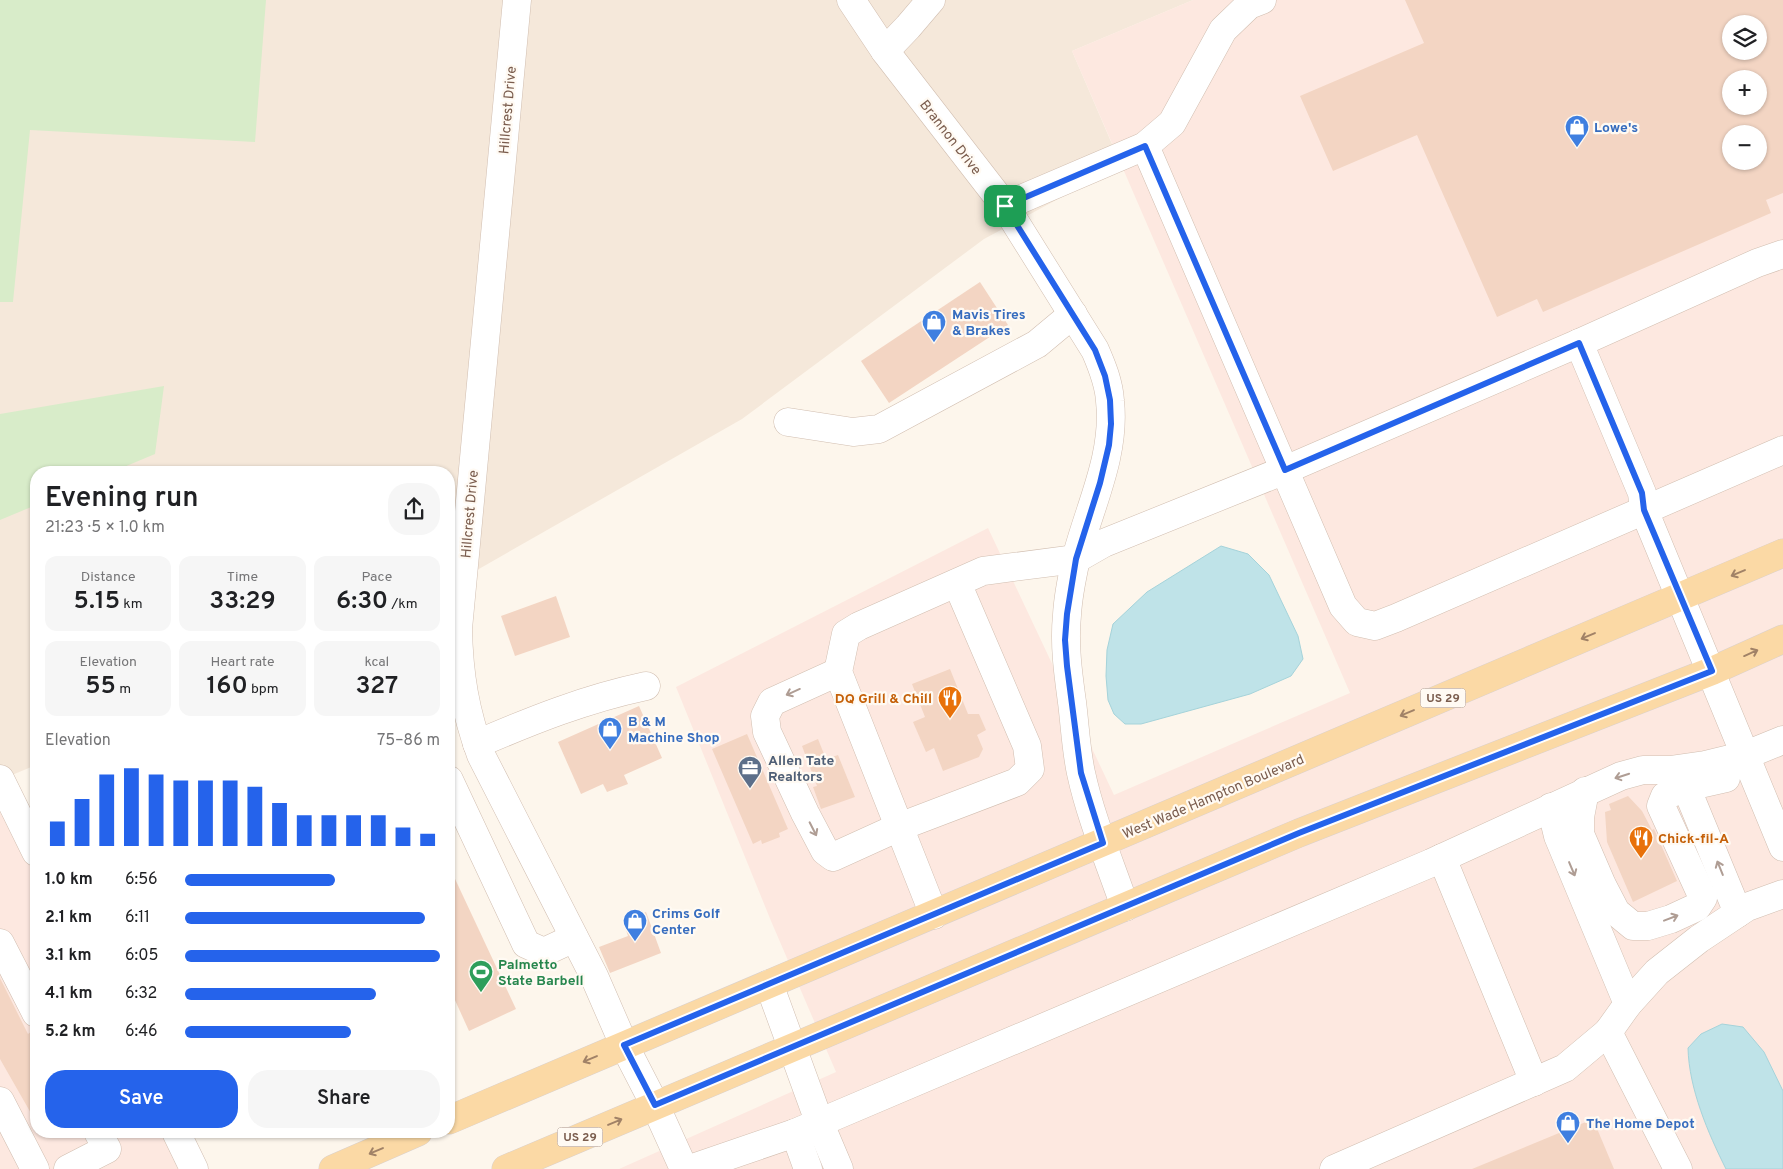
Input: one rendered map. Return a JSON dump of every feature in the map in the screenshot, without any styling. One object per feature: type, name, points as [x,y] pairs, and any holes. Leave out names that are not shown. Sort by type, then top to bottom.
[{"type":"main road","name":"West Wade Hampton Boulevard","points":[[455,1117],[1783,554]]},
{"type":"main road","name":"US 29","points":[[522,1166],[655,1105],[1299,833],[1712,671],[1783,639]]},
{"type":"main road","points":[[333,1169],[402,1138]]},
{"type":"street","name":"Hillcrest Drive","points":[[516,0],[458,629],[459,660],[465,706],[465,733],[480,755],[594,976],[624,1045],[655,1105],[684,1169]]},
{"type":"street","name":"Brannon Drive","points":[[851,0],[885,51],[1005,206],[1095,350],[1105,376],[1110,400],[1111,424],[1109,445],[1100,483],[1076,559],[1067,614],[1065,640],[1081,773],[1125,907]]},
{"type":"street","points":[[885,51],[931,0]]},
{"type":"street","points":[[1005,206],[1145,146],[1172,122],[1223,30],[1249,5],[1262,0]]},
{"type":"street","points":[[1145,146],[1343,606],[1356,622],[1375,626],[1396,618],[1783,450]]},
{"type":"street","points":[[934,915],[838,672],[846,634],[859,626],[983,571],[1076,559],[1104,543],[1285,470],[1579,343],[1757,263],[1783,254]]},
{"type":"street","points":[[788,422],[853,432],[879,429],[1037,344],[1073,314]]},
{"type":"street","points":[[1579,343],[1642,493],[1644,510],[1679,597],[1712,671],[1783,847]]},
{"type":"street","points":[[838,672],[772,702],[765,716],[768,732],[825,851],[833,857],[899,827],[1017,782],[1030,769],[1028,746],[956,583]]},
{"type":"street","points":[[465,733],[540,717],[615,692],[646,686]]},
{"type":"street","points":[[1586,791],[1580,817],[1580,834],[1602,885],[1616,912],[1626,921],[1633,926],[1648,926],[1671,919],[1697,907],[1703,898],[1660,806],[1665,796],[1678,779],[1705,765],[1750,766],[1783,740]]},
{"type":"street","points":[[690,1169],[808,1128],[1442,858],[1621,776],[1643,770],[1678,779]]},
{"type":"street","points":[[0,779],[30,840]]},
{"type":"street","points":[[1678,779],[1738,913]]},
{"type":"street","points":[[455,793],[526,944],[544,952],[574,938]]},
{"type":"street","points":[[1551,807],[1558,836],[1628,1004]]},
{"type":"street","points":[[1516,823],[1537,827],[1558,836]]},
{"type":"street","points":[[1442,858],[1534,1082]]},
{"type":"street","points":[[1334,1169],[1565,1068],[1608,1032],[1628,1004],[1657,972],[1698,939],[1747,907],[1783,894]]},
{"type":"street","points":[[0,943],[30,1001]]},
{"type":"street","points":[[769,984],[792,1048],[808,1128],[808,1169]]},
{"type":"street","points":[[1608,1032],[1678,1169]]},
{"type":"street","points":[[0,1102],[35,1169]]},
{"type":"street","points":[[808,1128],[839,1169]]},
{"type":"street","points":[[68,1169],[106,1149],[101,1138]]},
{"type":"street","points":[[179,1138],[194,1169]]},
{"type":"shaded area","points":[[0,0],[1193,0],[1072,51],[1121,165],[984,239],[742,419],[455,583],[455,466],[30,466],[30,768],[0,780]]},
{"type":"shaded area","points":[[1193,0],[1783,0],[1783,1169],[619,1169],[836,1072],[771,921],[676,687],[988,528],[1114,795],[1350,693],[1072,51]]},
{"type":"shaded area","points":[[0,801],[30,863],[30,1138],[164,1138],[180,1169],[0,1169]]},
{"type":"green space","points":[[0,0],[266,0],[255,142],[30,130],[13,302],[0,302]]},
{"type":"green space","points":[[164,386],[155,454],[126,466],[30,466],[30,508],[0,520],[0,414]]},
{"type":"water","points":[[1221,546],[1248,554],[1269,575],[1298,636],[1303,659],[1291,676],[1250,694],[1141,724],[1125,724],[1114,714],[1108,700],[1106,676],[1107,650],[1113,624],[1147,592]]},
{"type":"water","points":[[1722,1024],[1743,1027],[1764,1052],[1783,1091],[1783,1169],[1726,1169],[1713,1141],[1696,1095],[1689,1063],[1688,1048],[1701,1034]]},
{"type":"building","name":"Lowe's","points":[[1405,0],[1783,0],[1783,193],[1766,200],[1771,213],[1543,312],[1537,299],[1497,317],[1417,135],[1333,171],[1300,96],[1424,43]]},
{"type":"building","name":"Mavis Tires & Brakes","points":[[980,282],[1008,325],[889,403],[861,361]]},
{"type":"building","points":[[556,596],[570,637],[515,656],[501,616]]},
{"type":"building","name":"DQ Grill & Chill","points":[[950,669],[968,714],[979,714],[986,730],[977,735],[983,749],[979,757],[943,771],[934,748],[926,752],[913,722],[925,717],[912,684]]},
{"type":"building","name":"B & M Machine Shop","points":[[639,706],[662,758],[624,775],[628,784],[607,792],[603,784],[581,794],[558,742]]},
{"type":"building","name":"Allen Tate Realtors","points":[[747,734],[788,829],[779,833],[780,837],[762,844],[761,840],[753,844],[712,749]]},
{"type":"building","points":[[818,739],[826,759],[838,755],[855,797],[821,809],[813,787],[817,786],[802,746]]},
{"type":"building","name":"Chick-fil-A","points":[[1628,796],[1642,811],[1652,830],[1654,829],[1677,881],[1633,902],[1607,842],[1605,812],[1611,810],[1609,804]]},
{"type":"building","points":[[455,879],[516,1009],[469,1031],[455,1000]]},
{"type":"building","name":"Crims Golf Center","points":[[646,912],[661,953],[610,973],[599,947],[628,936],[623,921]]},
{"type":"building","points":[[0,978],[28,1034],[30,1033],[30,1112],[0,1059]]},
{"type":"building","name":"The Home Depot","points":[[1593,1119],[1614,1169],[1472,1169]]},
{"type":"place","name":"Lowe's","points":[[1577,148]]},
{"type":"place","name":"Mavis Tires & Brakes","points":[[934,343]]},
{"type":"place","name":"DQ Grill & Chill","points":[[950,719]]},
{"type":"place","name":"B & M Machine Shop","points":[[610,750]]},
{"type":"place","name":"Allen Tate Realtors","points":[[750,789]]},
{"type":"place","name":"Chick-fil-A","points":[[1641,859]]},
{"type":"place","name":"Crims Golf Center","points":[[635,942]]},
{"type":"place","name":"Palmetto State Barbell","points":[[481,993]]},
{"type":"place","name":"The Home Depot","points":[[1568,1144]]},
{"type":"route","points":[[1145,146],[1285,470],[1579,343],[1642,493],[1644,510],[1679,597],[1712,671],[1299,833],[655,1105],[624,1045],[1103,843],[1081,773],[1065,640],[1067,614],[1076,559],[1100,483],[1109,445],[1111,424],[1110,400],[1105,376],[1095,350],[1045,267],[1005,206],[1145,146]]}]
